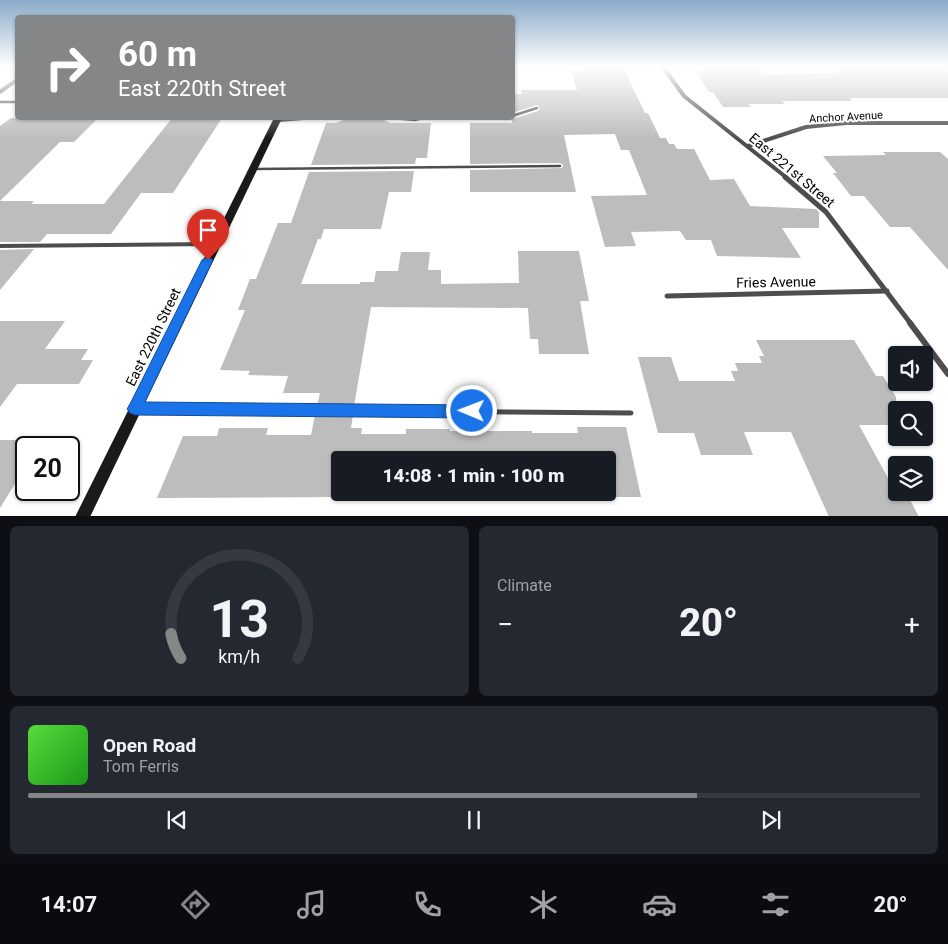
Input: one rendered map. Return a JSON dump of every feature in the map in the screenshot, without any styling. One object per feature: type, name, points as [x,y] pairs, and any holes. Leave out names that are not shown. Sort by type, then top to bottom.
[{"type":"street","name":"East 221st Street","points":[[680,91],[684,96],[748,146],[826,212],[887,290],[948,374]]},
{"type":"street","name":"East 220th Street","points":[[82,516],[276,120]]},
{"type":"street","name":"Anchor Avenue","points":[[748,146],[806,127],[846,123],[948,123]]},
{"type":"street","name":"Fries Avenue","points":[[667,296],[887,290]]},
{"type":"lane","points":[[0,102],[15,102]]},
{"type":"lane","points":[[515,115],[537,108]]},
{"type":"lane","points":[[252,169],[560,166]]},
{"type":"lane","points":[[0,246],[216,244]]},
{"type":"lane","points":[[135,409],[631,413]]},
{"type":"building","points":[[521,91],[635,91],[660,138],[666,138],[669,144],[674,144],[677,149],[694,149],[710,180],[734,179],[750,206],[816,209],[819,212],[819,228],[782,228],[801,258],[717,256],[711,240],[686,240],[680,231],[631,232],[636,246],[605,247],[591,196],[647,195],[629,150],[621,150],[615,134],[564,135],[576,192],[470,192],[470,170],[562,168],[563,165],[560,163],[470,164],[470,123],[512,123],[512,120],[515,120],[515,118],[538,111],[540,108],[537,105],[515,112],[515,94],[522,94]]},
{"type":"building","points":[[948,91],[948,98],[850,98],[852,101],[782,101],[785,104],[748,104],[751,107],[723,107],[713,92],[709,92]]},
{"type":"building","points":[[11,118],[15,118],[15,120],[96,120],[74,142],[60,142],[0,201],[0,126]]},
{"type":"building","points":[[170,120],[221,120],[173,193],[141,193],[111,234],[47,234],[40,242],[0,242],[0,201],[34,201],[31,204],[104,204]]},
{"type":"building","points":[[344,120],[384,120],[390,123],[431,123],[427,158],[416,158],[415,164],[311,165],[326,123],[336,123]]},
{"type":"building","points":[[883,152],[940,152],[948,159],[948,270],[910,227],[890,227],[864,196],[851,196],[833,173],[837,173],[823,156],[886,155]]},
{"type":"building","points":[[414,171],[411,192],[389,192],[381,229],[324,229],[321,239],[318,239],[301,284],[360,284],[360,282],[374,282],[376,271],[398,271],[401,252],[430,252],[428,270],[441,270],[441,284],[519,283],[518,251],[579,251],[589,301],[580,301],[589,354],[539,354],[538,339],[530,339],[528,308],[371,307],[354,406],[317,406],[320,393],[283,393],[288,376],[248,375],[250,371],[220,370],[245,310],[238,310],[250,279],[256,279],[278,223],[291,223],[309,172]]},
{"type":"building","points":[[34,249],[0,290],[0,250]]},
{"type":"building","points":[[0,321],[65,321],[45,349],[88,349],[81,360],[93,360],[79,384],[17,384],[0,407]]},
{"type":"building","points":[[756,340],[854,340],[876,376],[883,376],[888,384],[888,391],[892,391],[896,397],[896,401],[888,401],[888,425],[859,425],[888,478],[888,501],[911,501],[918,516],[829,516],[791,432],[744,432],[753,455],[701,455],[694,433],[658,433],[638,357],[671,357],[679,381],[735,381],[731,371],[738,371],[735,363],[762,363],[759,356],[764,356]]},
{"type":"building","points":[[315,415],[353,415],[351,428],[362,428],[361,434],[406,434],[406,429],[578,433],[577,427],[626,427],[641,497],[616,497],[616,451],[331,451],[331,497],[157,498],[183,436],[217,436],[219,428],[268,428],[266,435],[311,435]]},
{"type":"building","points":[[0,440],[15,440],[15,484],[0,508]]},
{"type":"route","points":[[208,260],[135,409],[472,411]]}]
